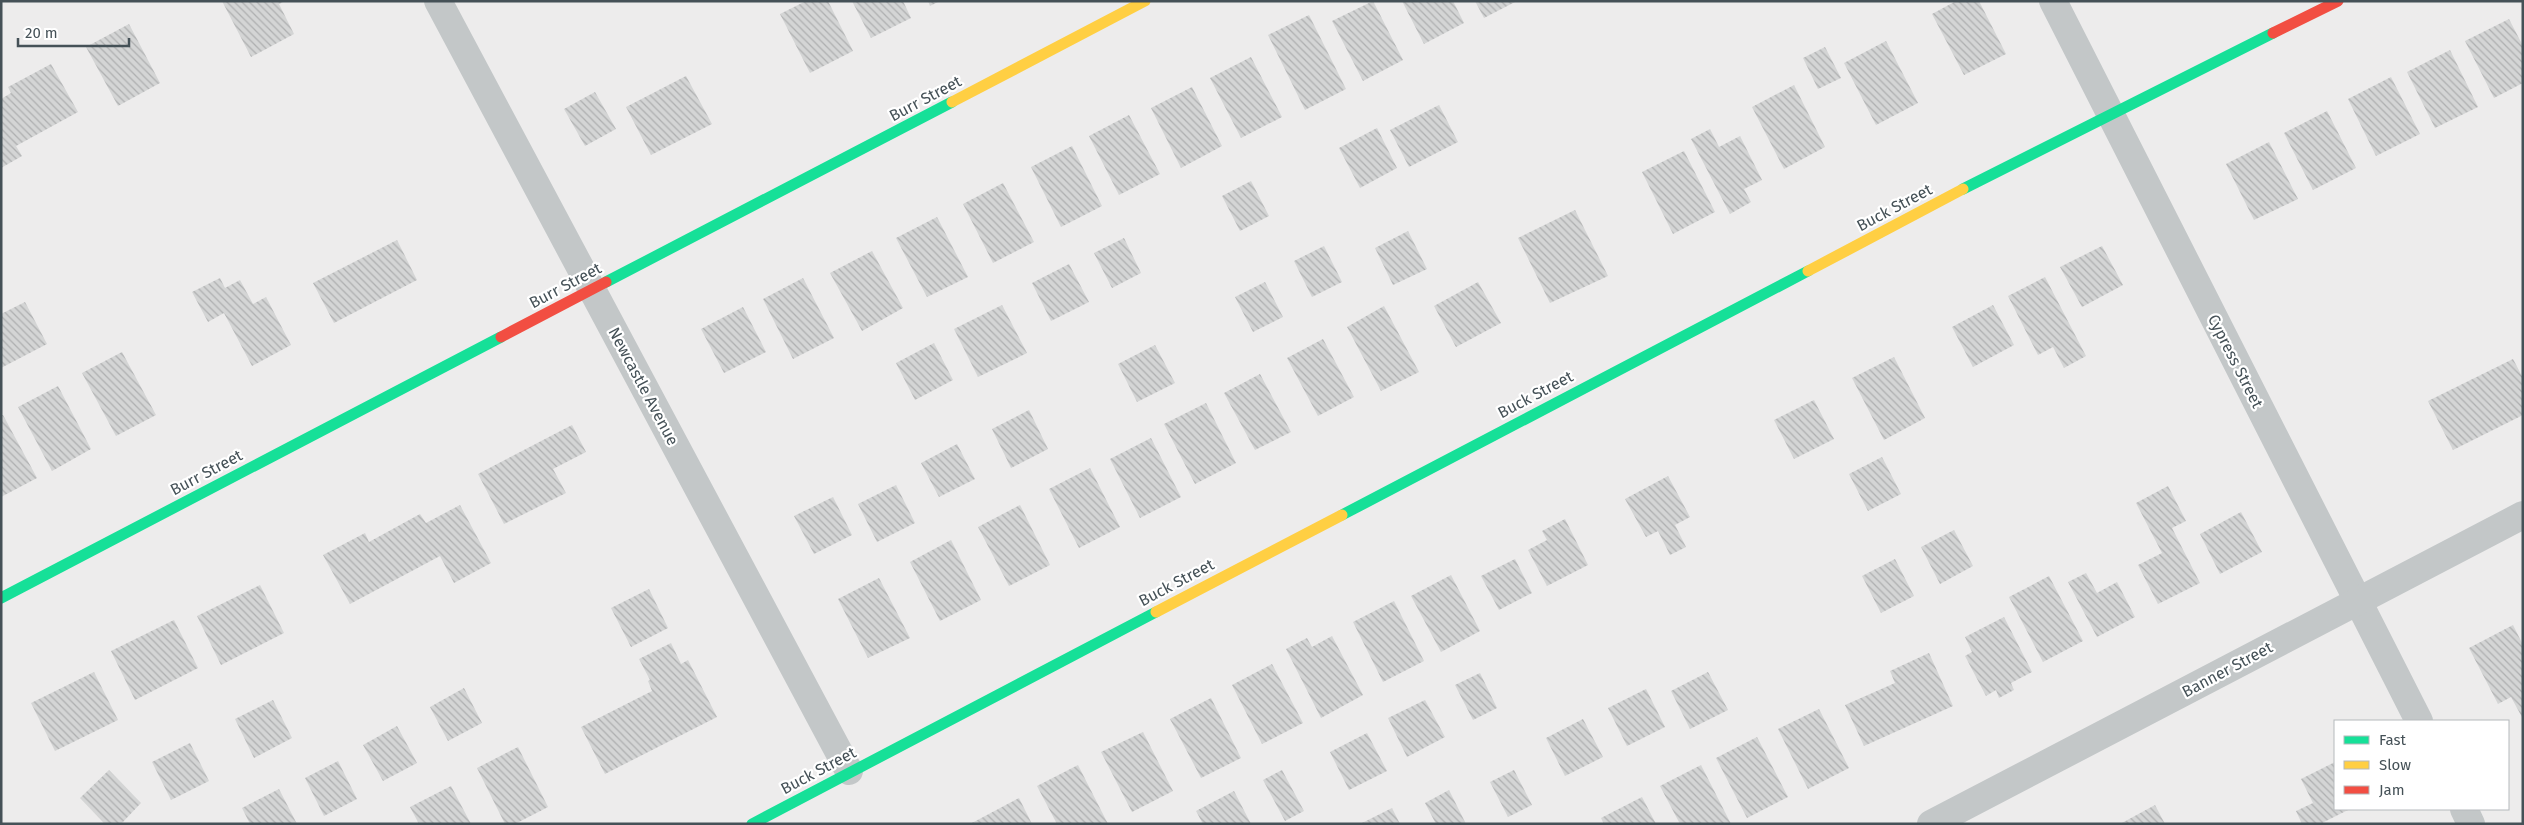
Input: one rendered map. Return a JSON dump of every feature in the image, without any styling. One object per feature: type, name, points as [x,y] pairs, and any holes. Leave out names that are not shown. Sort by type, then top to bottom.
[{"type":"street","name":"Newcastle Avenue","points":[[438,1],[849,771]]},
{"type":"street","name":"Burr Street","points":[[1,598],[1145,1]]},
{"type":"street","name":"Cypress Street","points":[[2053,1],[2419,720]]},
{"type":"street","name":"Buck Street","points":[[752,824],[849,771],[2000,170],[2338,1]]},
{"type":"street","name":"Banner Street","points":[[1931,824],[2523,515]]},
{"type":"street","points":[[2464,810],[2471,824]]},
{"type":"building","points":[[222,1],[285,1],[279,4],[294,34],[251,57]]},
{"type":"building","points":[[806,1],[828,1],[853,51],[810,73],[780,14]]},
{"type":"building","points":[[852,1],[903,1],[911,18],[871,38]]},
{"type":"building","points":[[928,1],[940,1],[930,6]]},
{"type":"building","points":[[1373,1],[1403,60],[1363,81],[1332,21]]},
{"type":"building","points":[[1402,1],[1453,1],[1464,23],[1424,44]]},
{"type":"building","points":[[1475,1],[1517,1],[1484,18]]},
{"type":"building","points":[[1956,1],[1979,1],[2006,54],[1964,75],[1932,14]]},
{"type":"building","points":[[1309,15],[1346,89],[1305,110],[1268,35]]},
{"type":"building","points":[[2509,19],[2523,46],[2523,83],[2494,98],[2465,41]]},
{"type":"building","points":[[129,24],[160,83],[118,106],[86,47]]},
{"type":"building","points":[[1886,41],[1918,103],[1876,125],[1844,63]]},
{"type":"building","points":[[1825,47],[1841,78],[1818,89],[1803,58]]},
{"type":"building","points":[[2450,50],[2478,107],[2435,128],[2407,72]]},
{"type":"building","points":[[1251,57],[1282,117],[1241,138],[1210,78]]},
{"type":"building","points":[[51,64],[78,112],[16,146],[22,156],[1,168],[1,99],[11,93],[8,87]]},
{"type":"building","points":[[686,76],[712,124],[651,155],[626,107]]},
{"type":"building","points":[[2391,77],[2420,134],[2376,156],[2348,99]]},
{"type":"building","points":[[1794,85],[1825,147],[1784,169],[1752,107]]},
{"type":"building","points":[[1192,87],[1222,146],[1181,168],[1151,108]]},
{"type":"building","points":[[595,92],[616,129],[585,146],[564,109]]},
{"type":"building","points":[[1439,105],[1458,142],[1409,167],[1390,130]]},
{"type":"building","points":[[2327,111],[2356,168],[2313,190],[2284,133]]},
{"type":"building","points":[[1129,115],[1160,174],[1119,195],[1089,136]]},
{"type":"building","points":[[1377,128],[1397,168],[1360,188],[1339,148]]},
{"type":"building","points":[[1710,129],[1719,147],[1740,136],[1762,180],[1744,189],[1751,202],[1730,214],[1691,139]]},
{"type":"building","points":[[2269,142],[2298,199],[2254,220],[2226,164]]},
{"type":"building","points":[[1072,146],[1102,206],[1061,227],[1031,167]]},
{"type":"building","points":[[1684,151],[1715,212],[1673,234],[1642,172]]},
{"type":"building","points":[[1251,181],[1269,216],[1240,231],[1222,196]]},
{"type":"building","points":[[1003,183],[1034,242],[993,263],[963,204]]},
{"type":"building","points":[[1575,210],[1608,276],[1550,303],[1518,238]]},
{"type":"building","points":[[937,217],[968,277],[927,297],[896,238]]},
{"type":"building","points":[[1408,231],[1427,269],[1393,285],[1375,248]]},
{"type":"building","points":[[1124,238],[1141,273],[1112,288],[1094,253]]},
{"type":"building","points":[[397,240],[417,280],[334,323],[313,283]]},
{"type":"building","points":[[1324,246],[1342,282],[1312,297],[1294,261]]},
{"type":"building","points":[[2102,246],[2123,285],[2082,307],[2060,267]]},
{"type":"building","points":[[872,251],[903,308],[862,331],[830,273]]},
{"type":"building","points":[[1069,264],[1089,302],[1051,321],[1032,283]]},
{"type":"building","points":[[2045,277],[2086,356],[2064,368],[2053,347],[2038,355],[2008,296]]},
{"type":"building","points":[[220,278],[225,288],[240,280],[253,304],[266,297],[291,345],[252,366],[224,313],[208,322],[192,292]]},
{"type":"building","points":[[803,278],[834,338],[793,359],[763,299]]},
{"type":"building","points":[[1265,282],[1283,317],[1253,332],[1235,297]]},
{"type":"building","points":[[1478,282],[1501,323],[1456,347],[1434,306]]},
{"type":"building","points":[[25,302],[47,344],[1,368],[1,314]]},
{"type":"building","points":[[1002,305],[1027,353],[978,377],[954,329]]},
{"type":"building","points":[[1993,305],[2014,345],[1973,367],[1952,327]]},
{"type":"building","points":[[1384,306],[1419,372],[1381,391],[1347,327]]},
{"type":"building","points":[[743,307],[766,352],[724,373],[701,329]]},
{"type":"building","points":[[1323,339],[1354,397],[1318,416],[1287,358]]},
{"type":"building","points":[[934,343],[953,380],[915,400],[896,363]]},
{"type":"building","points":[[1155,345],[1175,383],[1137,402],[1118,364]]},
{"type":"building","points":[[122,352],[156,415],[116,436],[82,373]]},
{"type":"building","points":[[1894,357],[1925,418],[1884,440],[1852,378]]},
{"type":"building","points":[[2513,359],[2523,378],[2523,415],[2453,450],[2428,401]]},
{"type":"building","points":[[1260,374],[1291,432],[1255,450],[1224,393]]},
{"type":"building","points":[[58,386],[91,449],[52,471],[18,407]]},
{"type":"building","points":[[1814,400],[1834,439],[1794,459],[1774,420]]},
{"type":"building","points":[[1206,403],[1236,463],[1195,484],[1164,424]]},
{"type":"building","points":[[1029,410],[1048,449],[1011,468],[992,429]]},
{"type":"building","points":[[1,415],[3,415],[37,478],[1,497]]},
{"type":"building","points":[[572,425],[586,452],[553,469],[566,493],[504,524],[478,474]]},
{"type":"building","points":[[1151,438],[1181,497],[1140,518],[1110,459]]},
{"type":"building","points":[[957,444],[975,479],[939,497],[921,463]]},
{"type":"building","points":[[1882,457],[1901,494],[1868,511],[1849,474]]},
{"type":"building","points":[[1090,468],[1120,527],[1079,548],[1049,489]]},
{"type":"building","points":[[1668,476],[1690,517],[1675,525],[1686,547],[1670,555],[1658,531],[1646,537],[1625,499]]},
{"type":"building","points":[[896,485],[915,523],[877,542],[858,504]]},
{"type":"building","points":[[2168,486],[2186,521],[2172,528],[2200,583],[2158,604],[2138,565],[2162,553],[2136,503]]},
{"type":"building","points":[[833,497],[852,535],[814,554],[794,516]]},
{"type":"building","points":[[460,505],[491,563],[454,583],[440,556],[350,604],[323,555],[365,533],[369,542],[420,514],[426,523]]},
{"type":"building","points":[[1020,505],[1050,565],[1009,586],[978,527]]},
{"type":"building","points":[[2241,512],[2262,552],[2220,574],[2200,534]]},
{"type":"building","points":[[1565,519],[1588,565],[1547,586],[1528,550],[1547,540],[1542,531]]},
{"type":"building","points":[[1954,530],[1973,566],[1940,584],[1921,547]]},
{"type":"building","points":[[951,540],[981,600],[940,621],[910,562]]},
{"type":"building","points":[[1515,559],[1532,593],[1499,610],[1481,576]]},
{"type":"building","points":[[1895,559],[1914,596],[1881,613],[1862,576]]},
{"type":"building","points":[[2086,573],[2097,593],[2117,582],[2135,617],[2097,637],[2068,582]]},
{"type":"building","points":[[1451,575],[1480,631],[1441,652],[1411,596]]},
{"type":"building","points":[[2049,576],[2083,641],[2043,662],[2009,597]]},
{"type":"building","points":[[879,578],[910,638],[868,658],[838,599]]},
{"type":"building","points":[[260,585],[284,633],[221,665],[197,616]]},
{"type":"building","points":[[649,589],[668,628],[631,647],[611,608]]},
{"type":"building","points":[[1394,601],[1424,661],[1383,682],[1353,622]]},
{"type":"building","points":[[2004,617],[2032,672],[2011,683],[2014,690],[1999,698],[1996,690],[1986,696],[1965,656],[1972,652],[1965,637]]},
{"type":"building","points":[[174,620],[198,668],[135,700],[111,651]]},
{"type":"building","points":[[2513,625],[2523,645],[2523,719],[2511,697],[2498,704],[2469,648]]},
{"type":"building","points":[[1332,636],[1363,695],[1321,718],[1286,649],[1307,638],[1312,647]]},
{"type":"building","points":[[671,643],[681,664],[688,660],[717,717],[605,774],[581,727],[652,691],[648,681],[650,680],[639,659]]},
{"type":"building","points":[[1929,653],[1953,706],[1864,746],[1845,705],[1895,683],[1890,671]]},
{"type":"building","points":[[1272,664],[1303,723],[1262,744],[1232,685]]},
{"type":"building","points":[[94,672],[118,720],[55,751],[31,703]]},
{"type":"building","points":[[1708,672],[1728,710],[1690,729],[1671,691]]},
{"type":"building","points":[[1480,673],[1497,708],[1473,720],[1455,685]]},
{"type":"building","points":[[464,688],[482,723],[448,741],[430,707]]},
{"type":"building","points":[[1646,689],[1665,727],[1627,746],[1608,708]]},
{"type":"building","points":[[1211,698],[1241,758],[1201,778],[1170,719]]},
{"type":"building","points":[[273,700],[292,738],[254,758],[235,719]]},
{"type":"building","points":[[1425,700],[1445,737],[1407,757],[1388,718]]},
{"type":"building","points":[[1819,709],[1849,768],[1808,789],[1778,729]]},
{"type":"building","points":[[1583,719],[1603,757],[1565,776],[1546,738]]},
{"type":"building","points":[[397,726],[417,763],[383,781],[363,745]]},
{"type":"building","points":[[1143,732],[1173,791],[1132,812],[1101,752]]},
{"type":"building","points":[[1367,733],[1387,771],[1349,790],[1330,752]]},
{"type":"building","points":[[1757,737],[1788,797],[1747,818],[1716,758]]},
{"type":"building","points":[[190,743],[209,781],[171,800],[152,762]]},
{"type":"building","points":[[518,747],[548,807],[515,824],[505,824],[477,768]]},
{"type":"building","points":[[338,761],[357,799],[324,816],[305,778]]},
{"type":"building","points":[[2334,762],[2334,810],[2348,810],[2320,824],[2302,824],[2296,811],[2313,803],[2301,779]]},
{"type":"building","points":[[1078,765],[1108,824],[1057,824],[1037,786]]},
{"type":"building","points":[[1701,765],[1731,824],[1680,824],[1660,786]]},
{"type":"building","points":[[109,770],[141,803],[121,824],[105,824],[80,798]]},
{"type":"building","points":[[1282,770],[1304,811],[1285,821],[1263,780]]},
{"type":"building","points":[[1514,770],[1532,805],[1508,817],[1490,782]]},
{"type":"building","points":[[451,786],[471,824],[419,824],[410,807]]},
{"type":"building","points":[[279,789],[297,824],[250,824],[242,808]]},
{"type":"building","points":[[1449,790],[1466,824],[1436,824],[1425,803]]},
{"type":"building","points":[[1234,791],[1251,824],[1203,824],[1196,811]]},
{"type":"building","points":[[1642,797],[1656,824],[1604,824],[1601,818]]},
{"type":"building","points":[[1019,798],[1032,824],[970,824]]},
{"type":"building","points":[[2155,805],[2165,824],[2120,824]]},
{"type":"building","points":[[1392,808],[1400,824],[1360,824]]},
{"type":"traffic: fast","points":[[1963,189],[2273,33]]},
{"type":"traffic: fast","points":[[606,282],[952,102]]},
{"type":"traffic: fast","points":[[1342,515],[1808,271]]},
{"type":"traffic: fast","points":[[1,598],[501,337]]},
{"type":"traffic: fast","points":[[752,824],[1156,612]]},
{"type":"traffic: slow","points":[[952,102],[1145,1]]},
{"type":"traffic: slow","points":[[1808,271],[1963,189]]},
{"type":"traffic: slow","points":[[1156,612],[1342,515]]},
{"type":"traffic: jam","points":[[2273,33],[2338,1]]},
{"type":"traffic: jam","points":[[501,337],[606,282]]}]
